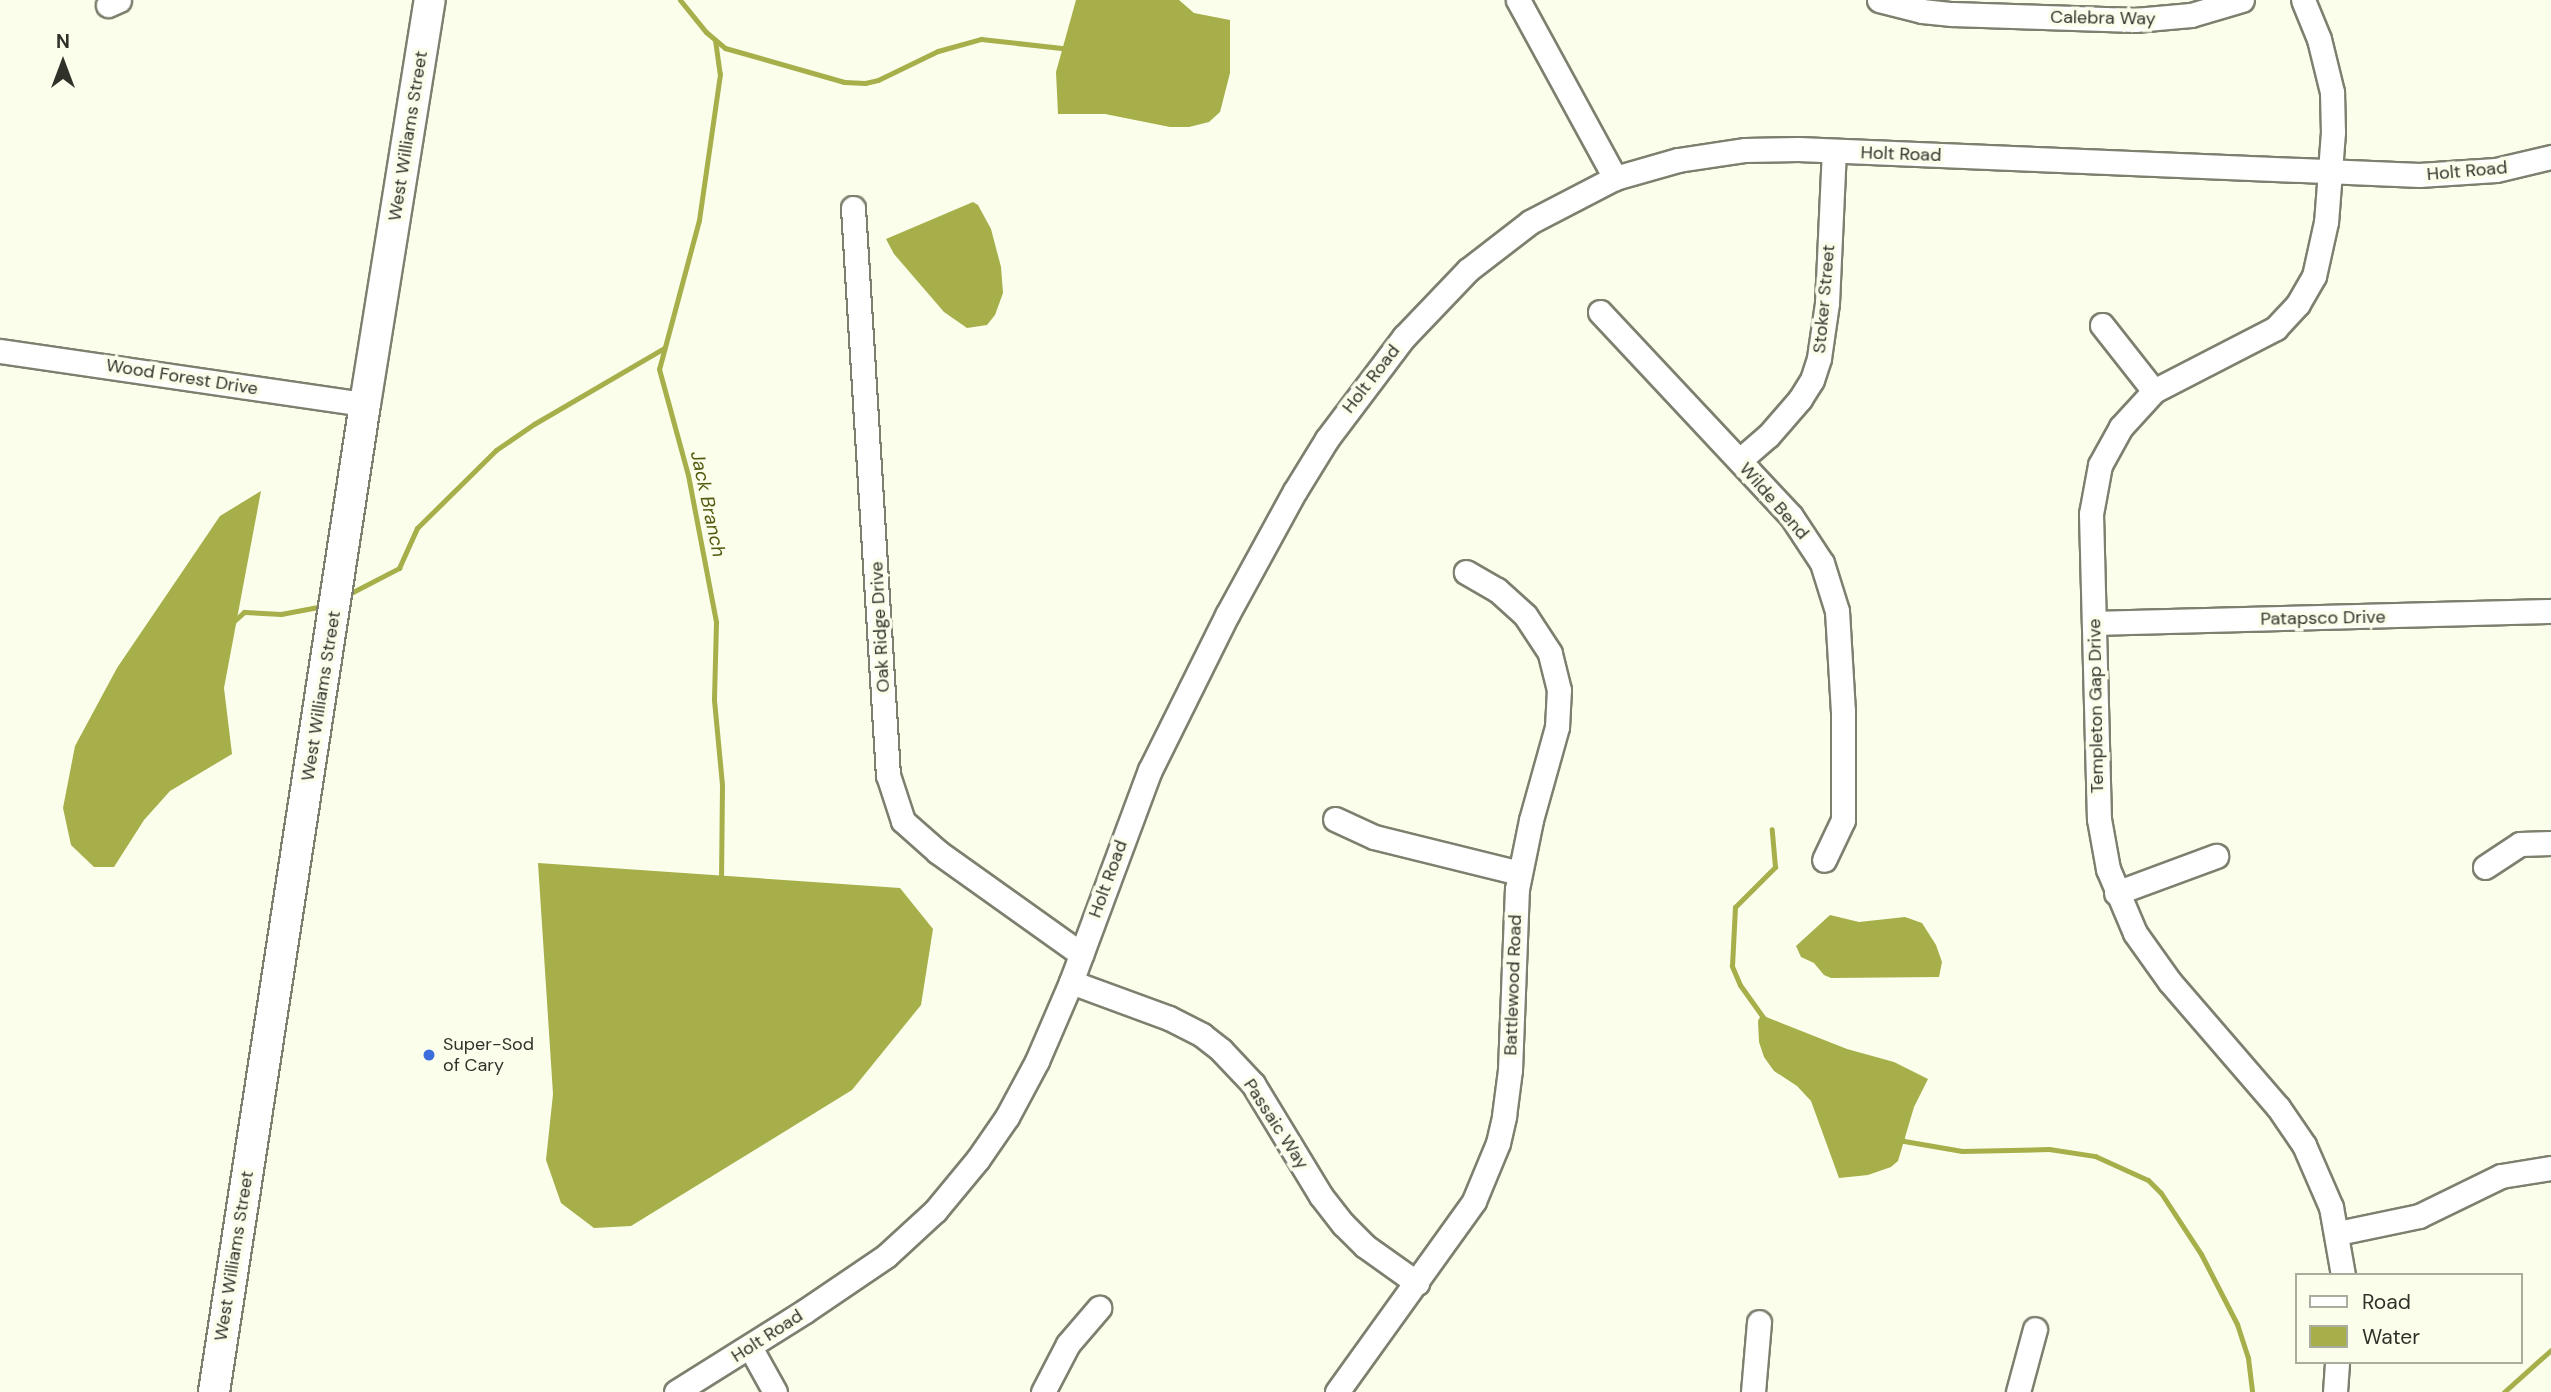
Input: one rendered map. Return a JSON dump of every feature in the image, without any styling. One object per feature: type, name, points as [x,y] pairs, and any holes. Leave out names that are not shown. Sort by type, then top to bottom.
[{"type":"main road","name":"West Williams Street","points":[[214,1392],[365,404],[430,0]]},
{"type":"street","points":[[1518,0],[1615,178]]},
{"type":"street","name":"Calebra Way","points":[[1879,0],[1923,11],[1952,14],[2135,20],[2191,15],[2242,0]]},
{"type":"street","name":"Templeton Gap Drive","points":[[2303,0],[2319,39],[2332,92],[2329,173],[2322,248],[2314,276],[2298,304],[2276,328],[2154,391],[2121,427],[2100,465],[2091,514],[2099,819],[2108,869],[2135,933],[2151,958],[2278,1107],[2304,1145],[2322,1180],[2338,1233],[2343,1273]]},
{"type":"street","name":"Holt Road","points":[[676,1392],[750,1347],[886,1256],[936,1211],[967,1174],[1007,1117],[1037,1061],[1071,982],[1150,770],[1257,559],[1326,439],[1371,376],[1436,301],[1468,270],[1530,222],[1615,178],[1678,160],[1734,152],[1834,151],[2329,173],[2465,173],[2516,166],[2551,157]]},
{"type":"street","name":"Stoker Street","points":[[1740,460],[1768,436],[1800,400],[1812,380],[1819,358],[1827,303],[1834,151]]},
{"type":"street","name":"Oak Ridge Drive","points":[[853,208],[888,775],[904,821],[938,852],[1081,954]]},
{"type":"street","name":"Wilde Bend","points":[[1600,312],[1740,460],[1810,540],[1822,564],[1838,611],[1841,646],[1843,820],[1824,860]]},
{"type":"street","points":[[2102,325],[2154,391]]},
{"type":"street","name":"Wood Forest Drive","points":[[0,351],[365,404]]},
{"type":"street","name":"Battlewood Road","points":[[1337,1392],[1474,1201],[1498,1143],[1510,1070],[1520,873],[1558,727],[1560,709],[1556,673],[1550,653],[1525,615],[1497,590],[1466,572]]},
{"type":"street","name":"Patapsco Drive","points":[[2094,623],[2551,611]]},
{"type":"street","points":[[1335,819],[1374,837],[1520,873]]},
{"type":"street","points":[[2485,867],[2520,844],[2551,843]]},
{"type":"street","points":[[2116,893],[2216,856]]},
{"type":"street","name":"Passaic Way","points":[[1071,982],[1169,1018],[1221,1050],[1253,1084],[1321,1196],[1343,1224],[1365,1246],[1417,1283]]},
{"type":"street","points":[[2338,1233],[2419,1216],[2501,1177],[2551,1168]]},
{"type":"street","points":[[1043,1392],[1068,1344],[1099,1308]]},
{"type":"street","points":[[1753,1392],[1759,1322]]},
{"type":"street","points":[[2018,1392],[2035,1329]]},
{"type":"street","points":[[750,1347],[775,1392]]},
{"type":"street","points":[[2335,1392],[2337,1364]]},
{"type":"water","points":[[1076,0],[1179,0],[1194,13],[1230,20],[1230,73],[1220,112],[1209,122],[1189,127],[1170,127],[1105,114],[1058,114],[1056,72]]},
{"type":"water","points":[[973,202],[978,205],[991,229],[1001,267],[1003,293],[995,315],[987,325],[967,328],[944,312],[894,254],[886,239]]},
{"type":"water","points":[[261,491],[224,688],[232,754],[170,791],[144,820],[114,867],[94,867],[71,845],[63,808],[75,746],[117,668],[220,516]]},
{"type":"water","points":[[538,863],[900,888],[933,929],[921,1005],[852,1090],[631,1226],[594,1228],[561,1203],[546,1160],[553,1094]]},
{"type":"water","points":[[1830,915],[1859,922],[1905,917],[1922,923],[1936,945],[1942,962],[1939,977],[1831,978],[1824,975],[1814,963],[1801,957],[1796,946]]},
{"type":"water","points":[[1761,1015],[1847,1049],[1894,1062],[1928,1079],[1914,1107],[1898,1161],[1891,1167],[1868,1175],[1839,1178],[1811,1101],[1797,1086],[1774,1071],[1764,1057],[1759,1042],[1758,1021]]},
{"type":"waterway","points":[[680,0],[706,32],[725,48],[844,82],[865,83],[878,80],[938,51],[981,39],[1070,49]]},
{"type":"waterway","name":"Jack Branch","points":[[715,40],[720,74],[699,220],[659,369],[688,475],[716,622],[714,700],[722,785],[721,883]]},
{"type":"waterway","points":[[347,595],[399,568],[417,528],[496,450],[534,424],[664,348]]},
{"type":"waterway","points":[[233,622],[244,612],[281,614],[323,606]]},
{"type":"waterway","points":[[1765,1020],[1740,985],[1732,966],[1735,907],[1775,867],[1772,829]]},
{"type":"waterway","points":[[1899,1137],[1904,1141],[1962,1151],[2049,1149],[2095,1156],[2148,1180],[2161,1193],[2201,1254],[2237,1324],[2248,1358],[2252,1392]]},
{"type":"waterway","points":[[2504,1392],[2551,1350]]},
{"type":"place","name":"Super-Sod of Cary","points":[[429,1055]]}]
